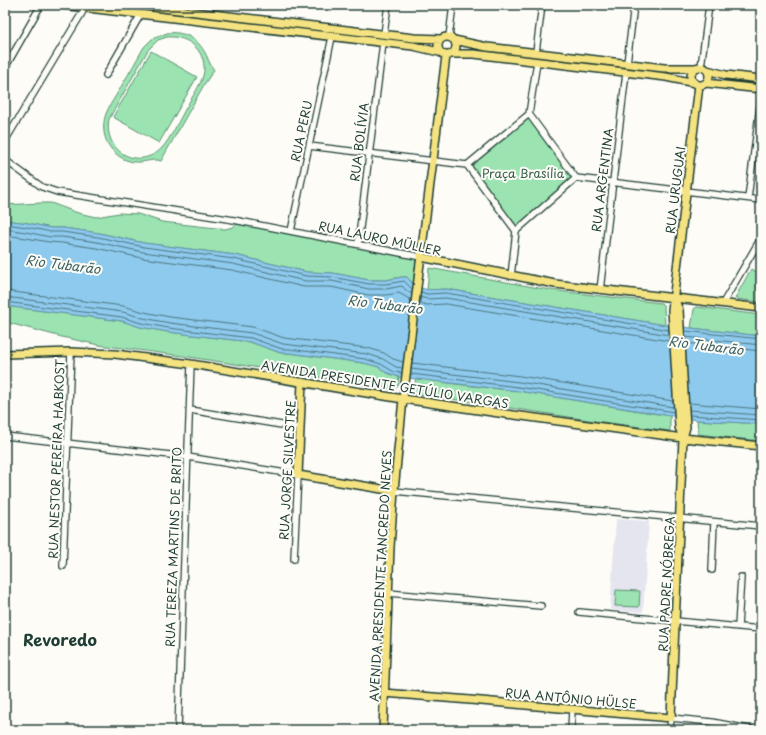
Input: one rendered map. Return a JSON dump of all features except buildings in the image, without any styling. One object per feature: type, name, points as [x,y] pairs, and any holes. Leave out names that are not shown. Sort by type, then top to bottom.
[{"type":"main road","points":[[62,5],[413,46],[449,55],[474,54],[666,77],[700,84],[761,88]]},
{"type":"main road","points":[[137,5],[414,38],[448,38],[478,45],[672,69],[701,68],[726,75],[761,79]]},
{"type":"main road","points":[[141,14],[146,6]]},
{"type":"main road","points":[[250,27],[251,18]]},
{"type":"main road","points":[[439,52],[437,46],[448,38]]},
{"type":"main road","name":"AVENIDA PRESIDENTE TANCREDO NEVES","points":[[383,730],[388,593],[394,491],[404,395],[433,161],[449,55],[456,48],[448,38]]},
{"type":"main road","points":[[700,84],[691,76],[701,68]]},
{"type":"main road","points":[[700,84],[709,76],[701,68]]},
{"type":"main road","name":"RUA URUGUAI","points":[[675,310],[674,298],[700,84]]},
{"type":"main road","name":"RUA LAURO MÜLLER","points":[[421,257],[555,284],[761,308]]},
{"type":"main road","name":"RUA PADRE NÓBREGA","points":[[671,718],[683,438],[675,310]]},
{"type":"main road","name":"AVENIDA PRESIDENTE GETÚLIO VARGAS","points":[[5,354],[71,352],[115,354],[191,364],[302,382],[404,395],[683,438],[761,446]]},
{"type":"main road","name":"RUA JORGE SILVESTRE","points":[[298,475],[302,382]]},
{"type":"main road","points":[[298,475],[394,491]]},
{"type":"main road","name":"RUA ANTÔNIO HÜLSE","points":[[384,693],[671,718]]},
{"type":"street","points":[[5,68],[41,5]]},
{"type":"street","points":[[384,34],[388,5]]},
{"type":"street","points":[[448,38],[453,5]]},
{"type":"street","points":[[536,52],[542,5]]},
{"type":"street","points":[[627,63],[634,5]]},
{"type":"street","points":[[701,68],[709,5]]},
{"type":"street","points":[[5,141],[85,8]]},
{"type":"street","points":[[106,75],[141,14]]},
{"type":"street","name":"RUA PERU","points":[[291,231],[332,37]]},
{"type":"street","name":"RUA BOLÍVIA","points":[[358,244],[383,43]]},
{"type":"street","points":[[309,146],[467,165],[529,114],[537,62]]},
{"type":"street","name":"RUA ARGENTINA","points":[[600,290],[626,73]]},
{"type":"street","points":[[748,198],[761,98]]},
{"type":"street","points":[[529,114],[576,178],[761,200]]},
{"type":"street","name":"RUA LAURO MÜLLER","points":[[5,160],[42,187],[52,191],[208,215],[421,257]]},
{"type":"street","points":[[467,165],[516,231]]},
{"type":"street","points":[[511,276],[516,231],[576,178]]},
{"type":"street","points":[[723,304],[761,238]]},
{"type":"street","name":"RUA NESTOR PEREIRA HABKOST","points":[[63,566],[71,352]]},
{"type":"street","name":"RUA TEREZA MARTINS DE BRITO","points":[[178,730],[191,364]]},
{"type":"street","points":[[190,410],[300,428]]},
{"type":"street","points":[[5,436],[188,457],[298,475]]},
{"type":"street","name":"RUA JORGE SILVESTRE","points":[[294,559],[298,475]]},
{"type":"street","points":[[394,491],[761,526]]},
{"type":"street","points":[[712,570],[714,522]]},
{"type":"street","points":[[738,626],[741,577]]},
{"type":"street","points":[[388,593],[541,606]]},
{"type":"street","points":[[579,612],[761,629]]},
{"type":"street","points":[[571,730],[572,709]]},
{"type":"street","name":"RUA PADRE NÓBREGA","points":[[670,730],[671,718]]},
{"type":"street","name":"RUA ANTÔNIO HÜLSE","points":[[671,718],[712,722],[754,730]]},
{"type":"shaded area","points":[[616,519],[649,521],[643,612],[610,610]]},
{"type":"green space","points":[[167,33],[178,33],[188,36],[201,46],[214,70],[205,83],[161,161],[154,160],[131,162],[120,157],[107,143],[104,130],[105,117],[110,105],[144,47],[152,39]],"holes":[[[167,37],[175,37],[190,42],[200,53],[204,68],[202,80],[172,134],[161,149],[152,155],[142,158],[132,158],[116,148],[111,140],[109,119],[148,50],[158,40]]]},
{"type":"green space","points":[[151,51],[197,77],[159,143],[113,117]]},
{"type":"green space","name":"Praça Brasília","points":[[529,118],[573,179],[516,227],[470,165]]},
{"type":"green space","points":[[51,203],[78,213],[96,217],[119,213],[138,214],[162,222],[225,229],[233,227],[237,224],[290,233],[415,259],[413,284],[407,277],[386,280],[369,280],[333,273],[307,272],[235,255],[144,243],[99,233],[63,228],[51,228],[5,220],[5,205]]},
{"type":"green space","points":[[429,268],[550,290],[661,303],[664,306],[665,325],[446,289],[427,290]]},
{"type":"green space","points":[[751,269],[761,275],[761,302],[735,298]]},
{"type":"green space","points":[[5,306],[122,321],[140,327],[168,332],[250,342],[281,353],[364,363],[379,367],[385,372],[399,377],[398,386],[393,389],[183,356],[99,345],[5,322]]},
{"type":"green space","points":[[697,307],[761,315],[761,336],[691,328],[694,309]]},
{"type":"green space","points":[[416,378],[518,391],[670,416],[670,431],[413,393]]},
{"type":"green space","points":[[697,420],[761,424],[761,441],[698,434]]},
{"type":"green space","points":[[616,590],[640,591],[639,607],[615,606]]},
{"type":"water","name":"Rio Tubarão","points":[[5,220],[51,228],[63,228],[99,233],[144,243],[235,255],[307,272],[333,273],[369,280],[386,280],[407,277],[415,285],[425,289],[446,289],[665,325],[761,336],[761,424],[697,420],[518,391],[399,377],[385,372],[379,367],[364,363],[281,353],[250,342],[168,332],[140,327],[122,321],[5,306]]},
{"type":"district","name":"Revoredo","points":[[60,639]]}]
